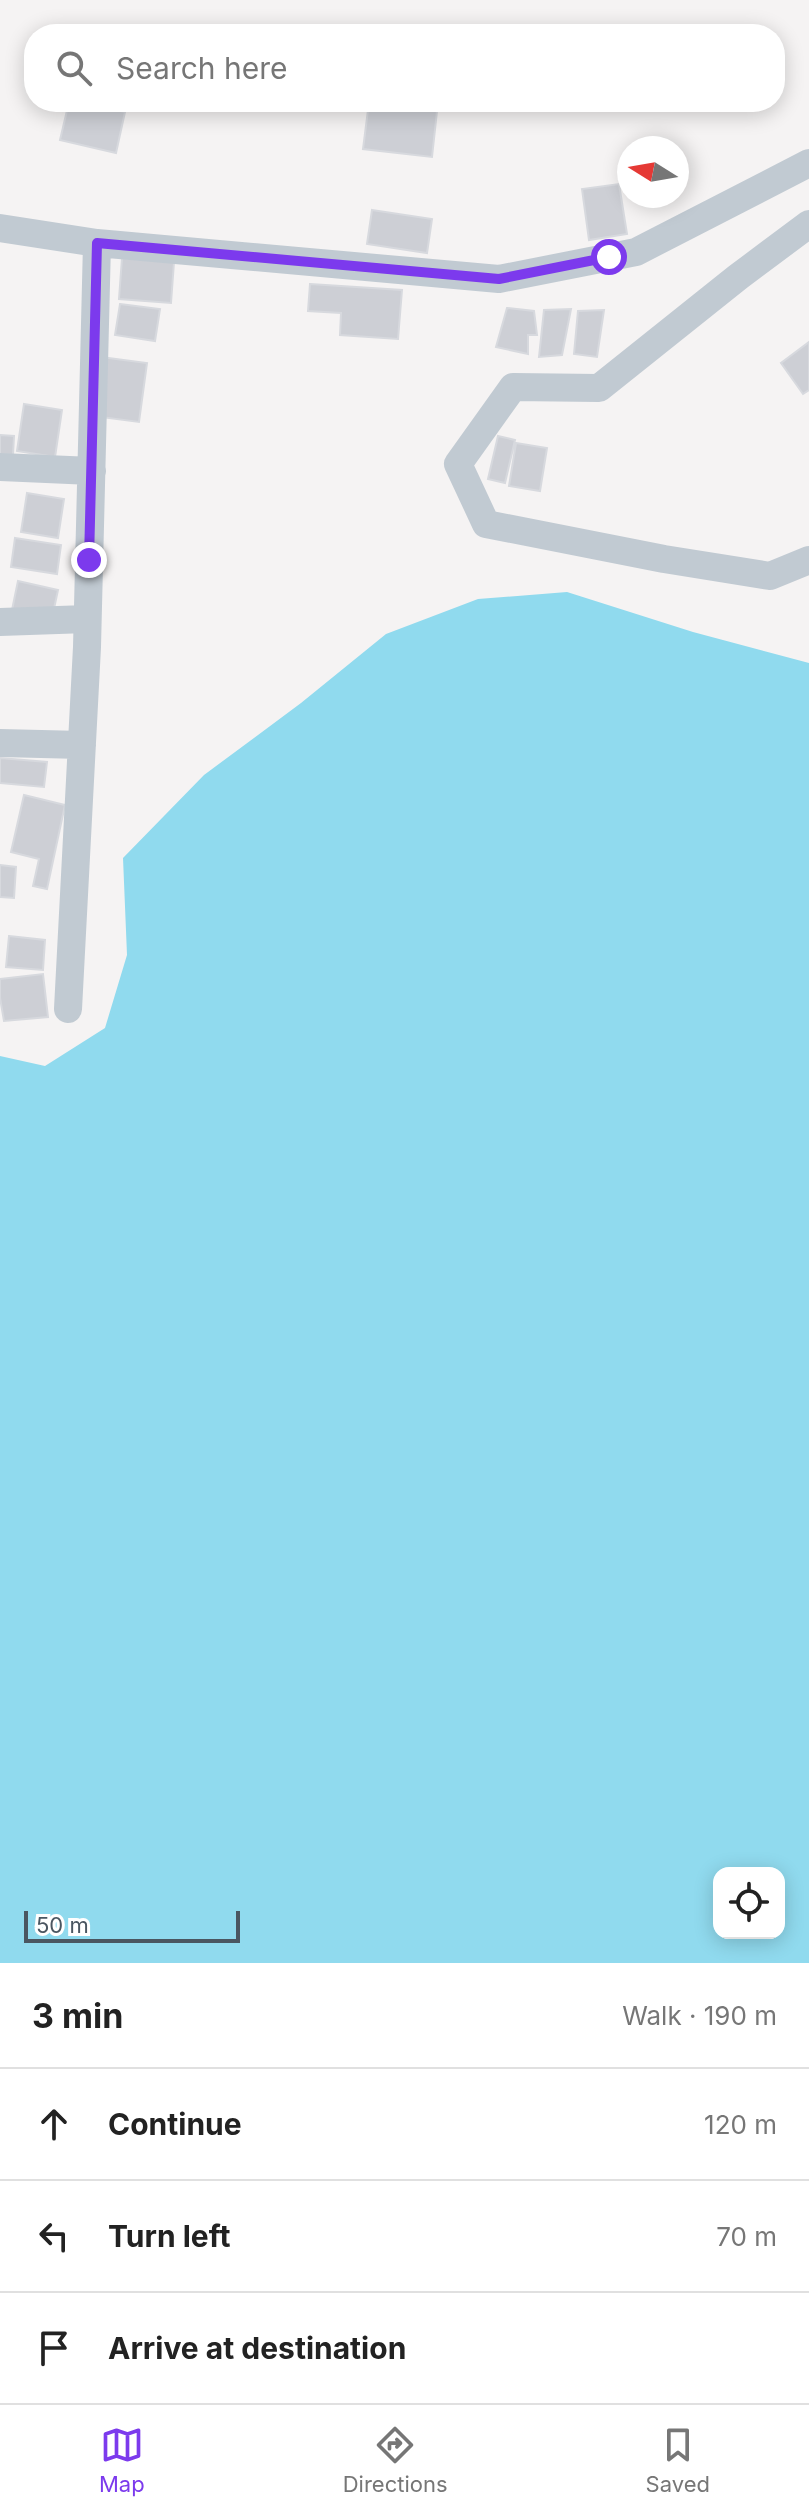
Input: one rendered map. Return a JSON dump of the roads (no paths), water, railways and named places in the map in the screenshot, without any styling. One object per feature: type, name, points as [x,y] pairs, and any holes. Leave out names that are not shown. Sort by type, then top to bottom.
[{"type":"street","points":[[0,228],[97,243],[499,279],[636,252],[809,163]]},
{"type":"street","points":[[809,224],[599,388],[513,387],[458,464],[486,524],[770,576],[809,560]]},
{"type":"street","points":[[68,1009],[87,619],[97,243]]},
{"type":"street","points":[[0,467],[92,471]]},
{"type":"street","points":[[0,622],[87,619]]},
{"type":"street","points":[[0,743],[82,745]]},
{"type":"water","points":[[567,592],[693,632],[809,663],[809,1963],[0,1963],[0,1056],[45,1066],[105,1028],[127,955],[123,858],[204,775],[301,703],[386,634],[478,599]]}]
